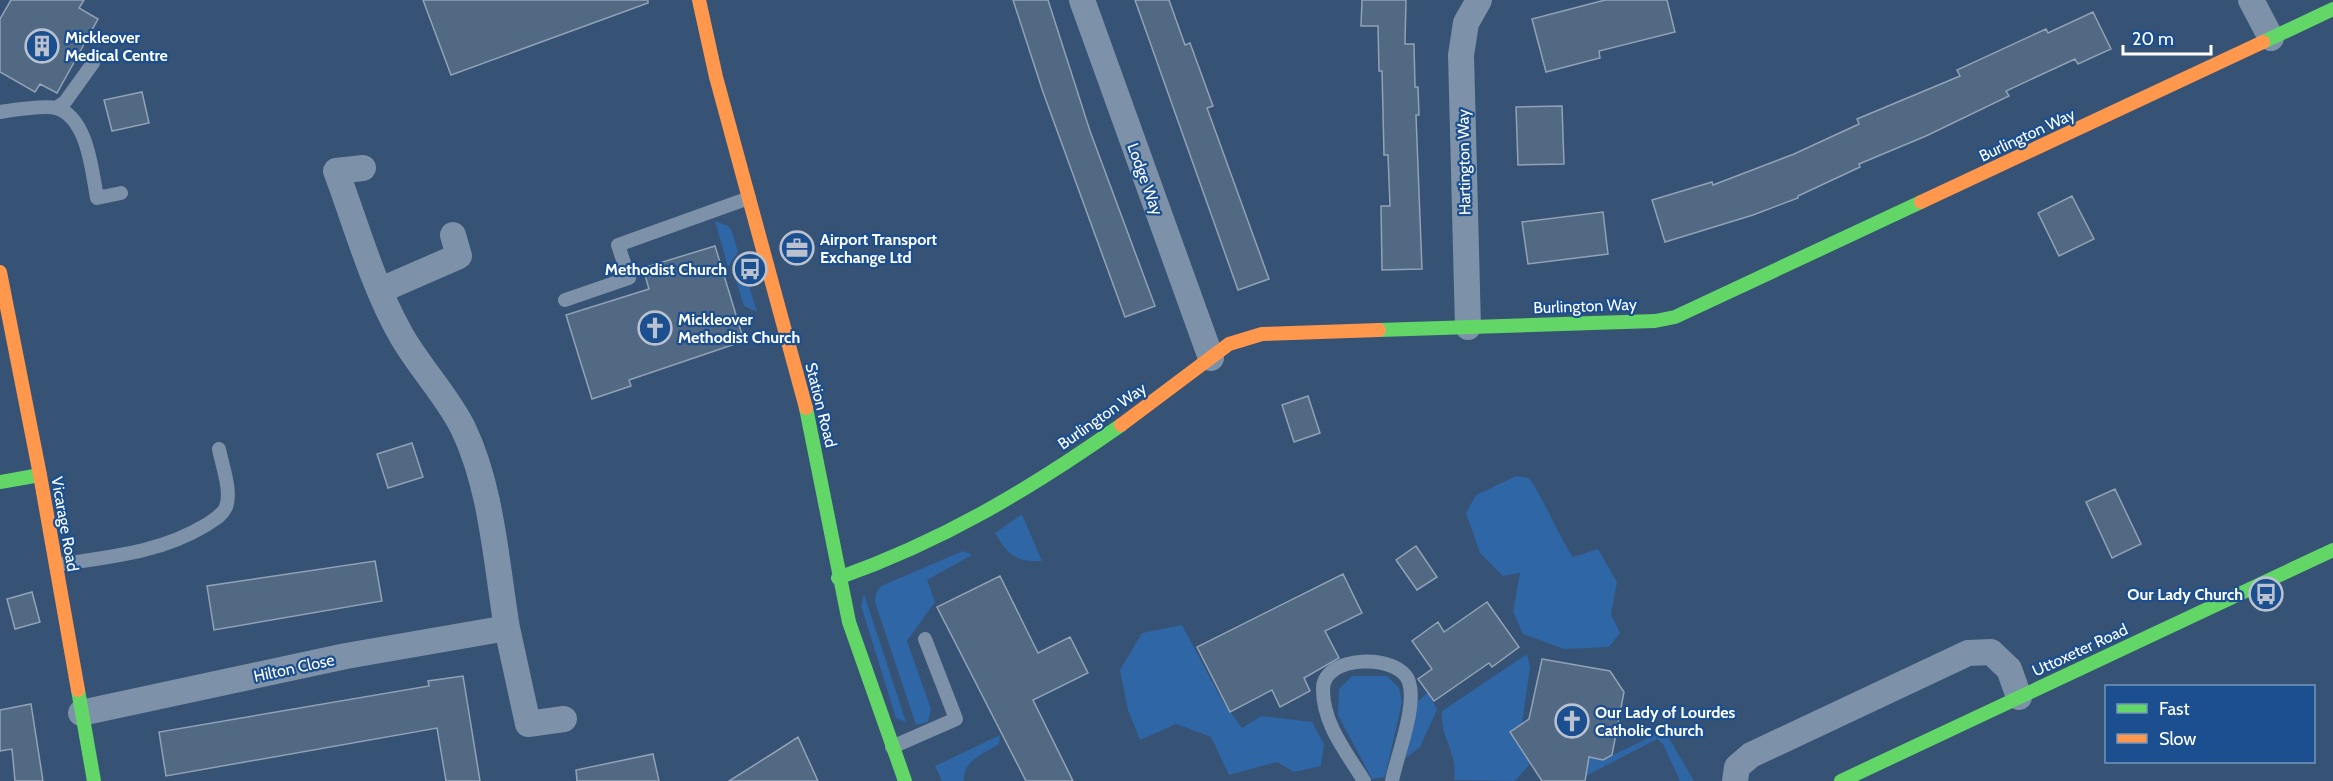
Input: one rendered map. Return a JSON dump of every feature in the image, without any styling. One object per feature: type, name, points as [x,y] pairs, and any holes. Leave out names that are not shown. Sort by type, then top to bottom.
[{"type":"street","name":"Station Road","points":[[699,0],[749,198],[812,429],[838,578],[849,622],[905,781]]},
{"type":"street","name":"Lodge Way","points":[[1082,0],[1211,358]]},
{"type":"street","name":"Hartington Way","points":[[1468,327],[1461,55],[1466,23],[1479,0]]},
{"type":"street","points":[[2251,0],[2271,38]]},
{"type":"street","name":"Burlington Way","points":[[838,578],[931,542],[983,514],[1092,444],[1229,344],[1262,334],[1655,321],[1675,317],[2333,9]]},
{"type":"street","points":[[363,168],[336,171],[381,290],[408,346],[463,428],[474,457],[490,521],[507,628],[528,724],[564,719]]},
{"type":"street","points":[[381,290],[459,256],[453,235]]},
{"type":"street","name":"Vicarage Road","points":[[0,272],[40,475],[94,781]]},
{"type":"street","points":[[0,482],[40,475]]},
{"type":"street","name":"Uttoxeter Road","points":[[1841,781],[2333,550]]},
{"type":"street","name":"Hilton Close","points":[[81,713],[346,656],[507,628]]},
{"type":"street","points":[[1735,781],[1737,767],[1751,755],[1968,653],[1992,652],[2009,669],[2019,697]]},
{"type":"lane","points":[[0,112],[56,108],[65,102],[93,63]]},
{"type":"lane","points":[[56,108],[70,118],[81,132],[88,147],[97,198],[121,193]]},
{"type":"lane","points":[[565,300],[629,278],[618,245],[749,198]]},
{"type":"lane","points":[[56,565],[138,552],[171,543],[214,520],[223,513],[228,496],[219,449]]},
{"type":"lane","points":[[892,747],[956,719],[925,639]]},
{"type":"lane","points":[[1364,781],[1328,719],[1322,688],[1325,679],[1334,669],[1364,662],[1394,665],[1404,671],[1409,683],[1411,695],[1408,716],[1392,781]]},
{"type":"shaded area","points":[[715,221],[728,226],[732,231],[738,252],[728,267]]},
{"type":"shaded area","points":[[741,260],[757,312],[744,306],[734,274]]},
{"type":"shaded area","points":[[1516,476],[1529,478],[1573,557],[1598,549],[1617,582],[1611,614],[1620,633],[1609,647],[1564,649],[1523,634],[1513,612],[1520,573],[1503,576],[1480,553],[1466,513],[1476,495]]},
{"type":"shaded area","points":[[1022,514],[1042,561],[1025,560],[1013,556],[995,533]]},
{"type":"shaded area","points":[[963,551],[972,555],[927,580],[935,602],[907,641],[931,709],[928,722],[916,725],[875,602],[876,593],[881,586]]},
{"type":"shaded area","points":[[864,594],[906,722],[896,718],[861,606]]},
{"type":"shaded area","points":[[1182,625],[1223,702],[1242,728],[1261,716],[1312,722],[1324,744],[1321,766],[1294,772],[1277,762],[1229,775],[1211,737],[1176,724],[1140,740],[1128,710],[1120,670],[1142,633]]},
{"type":"shaded area","points":[[1527,654],[1530,667],[1522,724],[1510,732],[1530,764],[1515,781],[1454,780],[1454,761],[1444,730],[1442,711]]},
{"type":"shaded area","points":[[1352,676],[1387,676],[1399,688],[1402,702],[1385,777],[1372,779],[1338,715],[1339,689]]},
{"type":"shaded area","points":[[1428,692],[1437,710],[1420,747],[1406,758],[1415,704]]},
{"type":"shaded area","points":[[1664,730],[1694,781],[1680,781],[1663,744],[1657,739],[1586,776],[1585,756],[1603,760]]},
{"type":"shaded area","points":[[1000,735],[999,744],[981,754],[967,768],[964,781],[942,781],[935,766]]},
{"type":"building","name":"Mickleover Medical Centre","points":[[11,0],[84,0],[79,8],[98,19],[57,93],[40,84],[35,92],[0,72],[0,19]]},
{"type":"building","points":[[423,0],[648,0],[648,3],[451,75]]},
{"type":"building","points":[[1013,0],[1048,0],[1090,131],[1155,306],[1125,317],[1043,92]]},
{"type":"building","points":[[1135,0],[1169,0],[1185,45],[1190,43],[1213,106],[1207,108],[1269,279],[1238,290]]},
{"type":"building","points":[[1362,0],[1406,0],[1405,44],[1414,44],[1415,87],[1418,87],[1419,115],[1416,115],[1422,269],[1382,270],[1381,206],[1390,206],[1388,155],[1384,155],[1382,71],[1379,71],[1378,26],[1361,26]]},
{"type":"building","points":[[1605,0],[1667,0],[1675,32],[1599,51],[1600,58],[1546,72],[1532,19]]},
{"type":"building","points":[[2093,12],[2111,49],[2078,64],[2075,59],[2006,91],[2009,96],[1926,136],[1859,164],[1860,167],[1798,198],[1753,215],[1665,242],[1652,200],[1712,182],[1713,185],[1794,154],[1859,124],[1857,119],[1960,76],[1957,70],[2046,29],[2048,33]]},
{"type":"building","points":[[142,92],[149,123],[112,131],[104,100]]},
{"type":"building","points":[[1562,106],[1564,164],[1518,165],[1516,107]]},
{"type":"building","points":[[2072,196],[2094,239],[2059,256],[2038,213]]},
{"type":"building","points":[[1603,212],[1608,254],[1528,264],[1522,222]]},
{"type":"building","name":"Mickleover Methodist Church","points":[[715,246],[744,341],[629,380],[631,386],[592,399],[566,315],[649,289],[643,268]]},
{"type":"building","points":[[1308,396],[1320,433],[1294,442],[1282,405]]},
{"type":"building","points":[[412,443],[423,477],[388,488],[377,454]]},
{"type":"building","points":[[2115,489],[2141,544],[2112,558],[2086,502]]},
{"type":"building","points":[[1416,546],[1437,577],[1417,590],[1396,560]]},
{"type":"building","points":[[375,561],[382,601],[214,630],[207,586]]},
{"type":"building","points":[[1343,574],[1362,613],[1325,631],[1339,658],[1304,678],[1310,691],[1280,707],[1272,690],[1230,712],[1197,647]]},
{"type":"building","points":[[1000,576],[1038,653],[1070,637],[1088,673],[1033,700],[1073,781],[1026,781],[937,607]]},
{"type":"building","points":[[32,592],[40,622],[15,629],[7,599]]},
{"type":"building","points":[[1487,602],[1519,647],[1492,667],[1489,663],[1434,701],[1418,679],[1432,669],[1412,641],[1438,622],[1444,632]]},
{"type":"building","name":"Our Lady of Lourdes Catholic Church","points":[[1542,659],[1610,671],[1624,692],[1612,755],[1603,760],[1589,757],[1585,781],[1542,781],[1510,732],[1529,719]]},
{"type":"building","points":[[463,676],[480,781],[446,781],[437,728],[166,776],[159,732],[429,686],[428,681]]},
{"type":"building","points":[[31,704],[43,781],[15,781],[12,749],[0,751],[0,710]]},
{"type":"building","points":[[798,737],[818,781],[729,781],[775,752]]},
{"type":"building","points":[[653,754],[659,781],[577,781],[576,770]]},
{"type":"traffic: fast","points":[[2263,42],[2333,9]]},
{"type":"traffic: fast","points":[[1379,330],[1655,321],[1675,317],[1921,202]]},
{"type":"traffic: fast","points":[[806,408],[849,622],[905,781]]},
{"type":"traffic: fast","points":[[838,578],[914,547],[985,512],[1053,471],[1121,425]]},
{"type":"traffic: fast","points":[[0,482],[40,475]]},
{"type":"traffic: fast","points":[[1841,781],[2333,550]]},
{"type":"traffic: fast","points":[[78,690],[94,781]]},
{"type":"traffic: slow","points":[[699,0],[716,77],[806,408]]},
{"type":"traffic: slow","points":[[1921,202],[2263,42]]},
{"type":"traffic: slow","points":[[0,272],[40,475],[78,690]]},
{"type":"traffic: slow","points":[[1121,425],[1229,344],[1262,334],[1379,330]]},
{"type":"place","name":"Mickleover Medical Centre","points":[[42,46]]},
{"type":"place","name":"Airport Transport Exchange Ltd","points":[[797,248]]},
{"type":"place","name":"Methodist Church","points":[[750,269]]},
{"type":"place","name":"Mickleover Methodist Church","points":[[655,328]]},
{"type":"place","name":"Our Lady Church","points":[[2266,594]]},
{"type":"place","name":"Our Lady of Lourdes Catholic Church","points":[[1572,721]]}]
